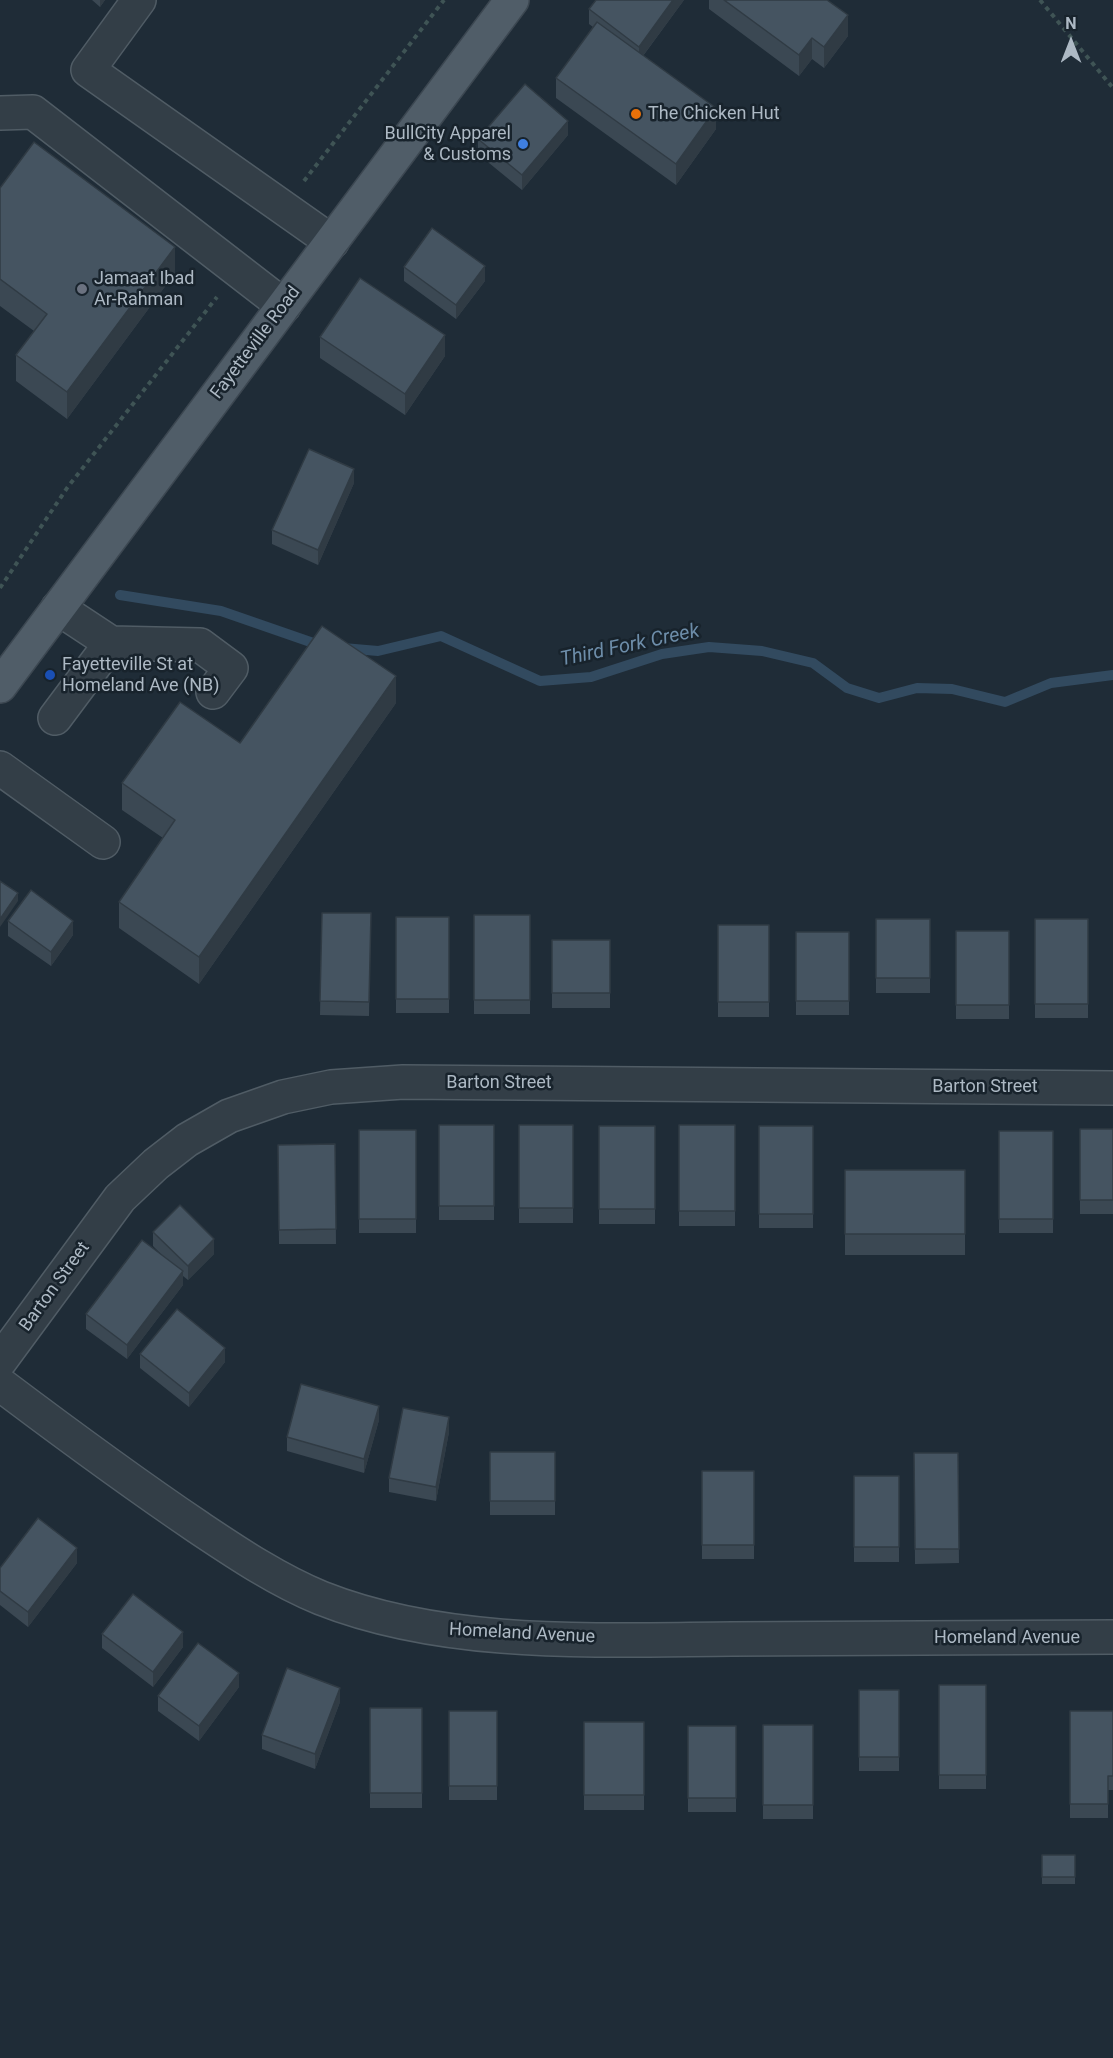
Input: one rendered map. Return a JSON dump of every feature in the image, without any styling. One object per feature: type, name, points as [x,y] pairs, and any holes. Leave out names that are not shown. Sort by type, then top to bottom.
[{"type":"main road","name":"Fayetteville Road","points":[[3,677],[58,608],[512,0]]},
{"type":"street","points":[[139,0],[88,70],[332,242]]},
{"type":"street","points":[[0,113],[33,112],[284,306]]},
{"type":"street","points":[[58,608],[111,643],[200,645],[231,668],[213,692]]},
{"type":"street","points":[[55,718],[111,643]]},
{"type":"street","points":[[0,768],[103,842]]},
{"type":"street","name":"Barton Street","points":[[0,1361],[120,1198],[156,1164],[187,1140],[229,1116],[283,1097],[331,1087],[403,1082],[1113,1088]]},
{"type":"street","name":"Homeland Avenue","points":[[0,1384],[129,1481],[226,1545],[288,1583],[366,1613],[448,1631],[529,1637],[668,1640],[1113,1637]]},
{"type":"path","points":[[301,184],[444,0]]},
{"type":"path","points":[[1040,0],[1113,87]]},
{"type":"path","points":[[0,588],[68,488],[238,270]]},
{"type":"building","points":[[596,0],[673,0],[639,47],[589,9]]},
{"type":"building","points":[[724,0],[827,0],[848,15],[824,47],[812,38],[799,55]]},
{"type":"building","name":"The Chicken Hut","points":[[597,22],[716,108],[676,164],[556,78]]},
{"type":"building","name":"BullCity Apparel & Customs","points":[[525,84],[568,121],[522,175],[478,139]]},
{"type":"building","name":"Jamaat Ibad Ar-Rahman","points":[[34,142],[175,247],[67,392],[16,355],[47,314],[0,279],[0,188]]},
{"type":"building","points":[[432,228],[485,266],[456,305],[404,267]]},
{"type":"building","points":[[360,278],[445,335],[405,394],[320,337]]},
{"type":"building","points":[[309,449],[354,469],[318,550],[272,530]]},
{"type":"building","points":[[322,626],[396,676],[199,957],[119,902],[175,820],[122,783],[180,702],[240,743]]},
{"type":"building","points":[[0,881],[18,893],[0,919]]},
{"type":"building","points":[[31,890],[73,921],[51,952],[8,921]]},
{"type":"building","points":[[322,913],[371,913],[369,1002],[320,1001]]},
{"type":"building","points":[[474,915],[530,915],[530,1000],[474,1000]]},
{"type":"building","points":[[396,917],[449,917],[449,999],[396,999]]},
{"type":"building","points":[[876,919],[930,919],[930,978],[876,978]]},
{"type":"building","points":[[1035,919],[1088,919],[1088,1004],[1035,1004]]},
{"type":"building","points":[[718,925],[769,925],[769,1002],[718,1002]]},
{"type":"building","points":[[956,931],[1009,931],[1009,1005],[956,1005]]},
{"type":"building","points":[[796,932],[849,932],[849,1001],[796,1001]]},
{"type":"building","points":[[552,940],[610,940],[610,993],[552,993]]},
{"type":"building","points":[[439,1125],[494,1125],[494,1206],[439,1206]]},
{"type":"building","points":[[519,1125],[573,1125],[573,1208],[519,1208]]},
{"type":"building","points":[[679,1125],[735,1125],[735,1211],[679,1211]]},
{"type":"building","points":[[599,1126],[655,1126],[655,1209],[599,1209]]},
{"type":"building","points":[[759,1126],[813,1126],[813,1214],[759,1214]]},
{"type":"building","points":[[1080,1129],[1113,1129],[1113,1200],[1080,1200]]},
{"type":"building","points":[[359,1130],[416,1130],[416,1219],[359,1219]]},
{"type":"building","points":[[999,1131],[1053,1131],[1053,1219],[999,1219]]},
{"type":"building","points":[[335,1144],[336,1229],[279,1230],[278,1145]]},
{"type":"building","points":[[845,1170],[965,1170],[965,1234],[845,1234]]},
{"type":"building","points":[[180,1205],[214,1239],[188,1266],[153,1232]]},
{"type":"building","points":[[142,1240],[183,1271],[127,1345],[86,1314]]},
{"type":"building","points":[[177,1309],[225,1348],[189,1393],[140,1354]]},
{"type":"building","points":[[301,1384],[379,1406],[364,1459],[287,1437]]},
{"type":"building","points":[[403,1408],[449,1417],[436,1487],[389,1478]]},
{"type":"building","points":[[490,1452],[555,1452],[555,1501],[490,1501]]},
{"type":"building","points":[[914,1453],[958,1453],[959,1549],[915,1549]]},
{"type":"building","points":[[702,1471],[754,1471],[754,1545],[702,1545]]},
{"type":"building","points":[[854,1476],[899,1476],[899,1547],[854,1547]]},
{"type":"building","points":[[38,1518],[77,1548],[28,1612],[0,1591],[0,1568]]},
{"type":"building","points":[[133,1594],[183,1632],[153,1672],[102,1634]]},
{"type":"building","points":[[198,1643],[239,1673],[199,1726],[158,1696]]},
{"type":"building","points":[[287,1668],[340,1688],[315,1754],[262,1735]]},
{"type":"building","points":[[939,1685],[986,1685],[986,1775],[939,1775]]},
{"type":"building","points":[[859,1690],[899,1690],[899,1757],[859,1757]]},
{"type":"building","points":[[370,1708],[422,1708],[422,1793],[370,1793]]},
{"type":"building","points":[[449,1711],[497,1711],[497,1786],[449,1786]]},
{"type":"building","points":[[1070,1711],[1113,1711],[1113,1776],[1108,1776],[1108,1804],[1070,1804]]},
{"type":"building","points":[[584,1722],[644,1722],[644,1795],[584,1795]]},
{"type":"building","points":[[763,1725],[813,1725],[813,1805],[763,1805]]},
{"type":"building","points":[[688,1726],[736,1726],[736,1798],[688,1798]]},
{"type":"building","points":[[1042,1855],[1075,1855],[1075,1877],[1042,1877]]},
{"type":"waterway","name":"Third Fork Creek","points":[[120,595],[221,611],[322,646]]},
{"type":"waterway","name":"Third Fork Creek","points":[[343,648],[378,651],[441,636],[540,681],[591,677],[662,654],[709,647],[762,651],[813,663],[847,688],[879,698],[917,688],[952,689],[1005,702],[1051,683],[1113,675]]},
{"type":"place","name":"The Chicken Hut","points":[[636,114]]},
{"type":"place","name":"BullCity Apparel & Customs","points":[[523,144]]},
{"type":"place","name":"Jamaat Ibad Ar-Rahman","points":[[82,289]]},
{"type":"place","name":"Fayetteville St at Homeland Ave (NB)","points":[[50,675]]}]
